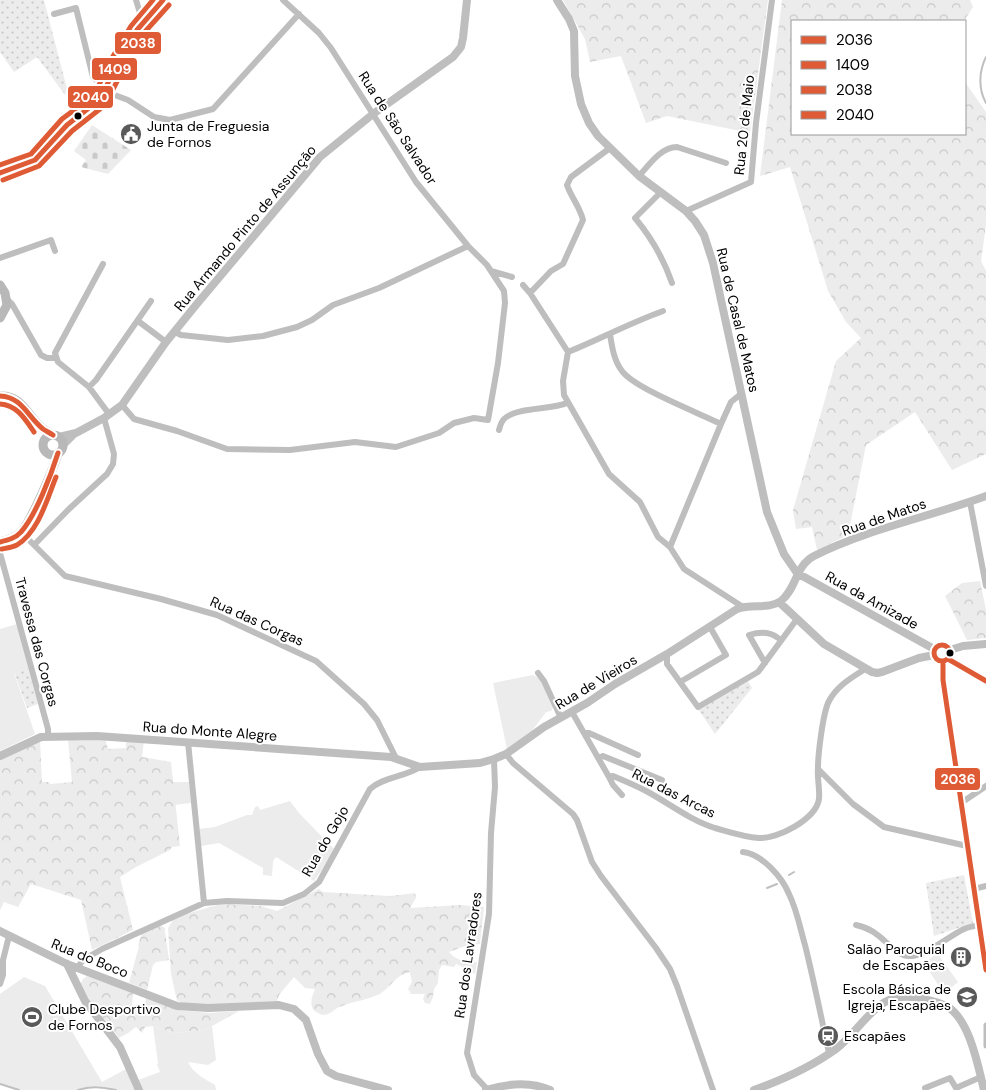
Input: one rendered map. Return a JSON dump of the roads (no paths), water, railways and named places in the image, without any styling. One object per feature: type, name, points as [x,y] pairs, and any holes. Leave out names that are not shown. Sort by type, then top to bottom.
[{"type":"main road","points":[[0,173],[35,160],[67,125],[94,104],[105,90],[118,62],[137,30],[163,0]]},
{"type":"main road","points":[[0,285],[7,299],[6,310],[0,318]]},
{"type":"main road","points":[[0,396],[10,396],[18,400],[40,427],[58,443]]},
{"type":"main road","points":[[40,427],[49,474]]},
{"type":"main road","points":[[45,447],[47,437],[58,443]]},
{"type":"main road","points":[[45,447],[52,454],[58,443]]},
{"type":"main road","points":[[0,542],[11,539],[27,523],[49,474],[58,443]]},
{"type":"street","points":[[136,0],[143,23]]},
{"type":"street","name":"Rua de São Salvador","points":[[122,405],[134,419],[178,431],[227,449],[290,450],[356,442],[396,447],[439,433],[454,423],[474,418],[488,420],[506,303],[504,291],[491,271],[416,182],[319,32],[284,0]]},
{"type":"street","name":"Rua Armando Pinto de Assunção","points":[[58,443],[107,416],[122,405],[166,342],[320,157],[373,114],[453,57],[461,47],[467,0]]},
{"type":"street","name":"Rua de Casal de Matos","points":[[557,0],[569,18],[574,31],[575,76],[581,104],[589,123],[610,148],[639,176],[686,211],[704,235],[710,251],[742,393],[766,512],[784,554],[797,573]]},
{"type":"street","name":"Rua 20 de Maio","points":[[686,211],[751,182],[756,124],[772,0]]},
{"type":"street","points":[[54,14],[76,8],[93,77],[105,90],[128,100],[154,117],[170,120],[213,109],[299,14]]},
{"type":"street","points":[[639,176],[663,151],[670,147],[677,147],[726,163]]},
{"type":"street","points":[[530,293],[550,271],[563,264],[583,220],[567,185],[571,177],[610,148]]},
{"type":"street","points":[[660,193],[635,218],[666,265],[672,284]]},
{"type":"street","points":[[0,258],[51,240],[55,251]]},
{"type":"street","points":[[175,332],[182,335],[228,340],[264,336],[297,327],[312,320],[333,305],[379,288],[468,246]]},
{"type":"street","points":[[34,545],[107,474],[113,464],[114,454],[107,416],[89,387],[55,358],[55,353],[103,264]]},
{"type":"street","points":[[491,271],[512,278]]},
{"type":"street","points":[[523,285],[568,352],[563,380],[564,395],[609,474],[640,502],[658,537],[670,547],[684,568],[743,607]]},
{"type":"street","points":[[7,299],[12,304],[41,355],[46,358],[55,358]]},
{"type":"street","points":[[89,387],[151,301]]},
{"type":"street","points":[[568,352],[630,323],[663,311]]},
{"type":"street","points":[[138,321],[166,342]]},
{"type":"street","points":[[610,334],[613,354],[622,372],[638,385],[721,424]]},
{"type":"street","points":[[670,547],[731,402],[742,393]]},
{"type":"street","points":[[499,430],[502,420],[508,416],[524,411],[559,406],[567,402]]},
{"type":"street","name":"Rua de Matos","points":[[797,573],[810,558],[858,538],[986,496]]},
{"type":"street","points":[[970,502],[986,586]]},
{"type":"street","name":"Rua das Corgas","points":[[20,532],[65,576],[161,599],[217,615],[316,661],[364,704],[377,720],[396,758]]},
{"type":"street","name":"Travessa das Corgas","points":[[0,553],[48,729],[48,737]]},
{"type":"street","points":[[797,573],[790,590],[779,602],[824,644],[865,669],[877,673],[934,652],[938,645],[944,645],[950,650]]},
{"type":"street","name":"Rua da Amizade","points":[[797,573],[934,652]]},
{"type":"street","name":"Rua de Vieiros","points":[[420,767],[480,763],[506,754],[544,727],[572,712],[743,607],[773,605],[779,602]]},
{"type":"street","points":[[667,654],[666,664],[698,707],[758,672],[797,619]]},
{"type":"street","points":[[680,682],[726,655],[710,627]]},
{"type":"street","points":[[765,663],[749,635],[766,632],[778,638]]},
{"type":"street","points":[[950,650],[963,646],[986,644]]},
{"type":"street","points":[[950,650],[946,660],[943,680],[986,970]]},
{"type":"street","points":[[934,652],[936,659],[946,660],[986,682]]},
{"type":"street","name":"Rua das Arcas","points":[[609,777],[614,776],[647,791],[691,818],[713,828],[760,838],[788,831],[802,822],[812,812],[819,800],[818,769],[820,744],[828,703],[836,690],[865,669]]},
{"type":"street","points":[[538,673],[544,681],[561,718]]},
{"type":"street","points":[[572,712],[613,785],[622,795]]},
{"type":"street","points":[[584,733],[589,733],[638,756]]},
{"type":"street","name":"Rua do Monte Alegre","points":[[0,756],[38,738],[97,736],[338,752],[396,758],[420,767]]},
{"type":"street","points":[[188,742],[204,903]]},
{"type":"street","points":[[506,754],[513,763],[573,814],[592,862],[670,969],[713,1090]]},
{"type":"street","points":[[598,758],[603,756],[662,780]]},
{"type":"street","name":"Rua dos Lavradores","points":[[486,1090],[474,1075],[467,1054],[489,914],[491,833],[495,787],[494,759]]},
{"type":"street","name":"Rua do Gojo","points":[[78,968],[83,960],[102,949],[204,903],[227,901],[283,904],[304,894],[319,882],[370,789],[378,783],[404,775],[420,767]]},
{"type":"street","points":[[818,769],[853,804],[884,827],[967,846]]},
{"type":"street","points":[[961,803],[986,786]]},
{"type":"street","points":[[743,852],[750,852],[760,858],[789,892],[809,962],[829,1053]]},
{"type":"street","points":[[974,889],[986,886]]},
{"type":"street","points":[[856,925],[868,927],[903,955],[910,957],[919,955],[964,929],[979,925]]},
{"type":"street","name":"Rua do Boco","points":[[0,931],[67,964],[172,1004],[200,1008],[279,1004],[294,1009],[306,1020],[318,1054],[327,1071],[336,1076],[388,1090]]},
{"type":"street","points":[[0,984],[3,975],[3,960],[10,936]]},
{"type":"street","points":[[67,964],[86,1001],[120,1047],[139,1090]]},
{"type":"street","points":[[77,984],[78,968]]},
{"type":"street","points":[[754,1090],[809,1066],[840,1046],[884,1002],[900,997],[917,998],[948,1007],[959,1018],[967,1033],[983,1084],[957,1089],[950,1078],[925,1088]]},
{"type":"street","points":[[986,1025],[986,1046]]},
{"type":"street","points":[[486,1090],[504,1086],[534,1085],[550,1090]]},
{"type":"waterway","points":[[986,57],[980,80],[983,98],[986,103]]},
{"type":"waterway","points":[[789,875],[794,872]]},
{"type":"waterway","points":[[767,888],[777,884]]},
{"type":"waterway","points":[[0,1084],[19,1090]]},
{"type":"waterway","points":[[78,1090],[97,1087],[116,1090]]},
{"type":"place","name":"Junta de Freguesia de Fornos","points":[[131,134]]},
{"type":"place","name":"Salão Paroquial de Escapães","points":[[961,957]]},
{"type":"place","name":"Escola Básica de Igreja, Escapães","points":[[967,997]]},
{"type":"place","name":"Clube Desportivo de Fornos","points":[[32,1017]]},
{"type":"place","name":"Escapães","points":[[828,1036]]}]
